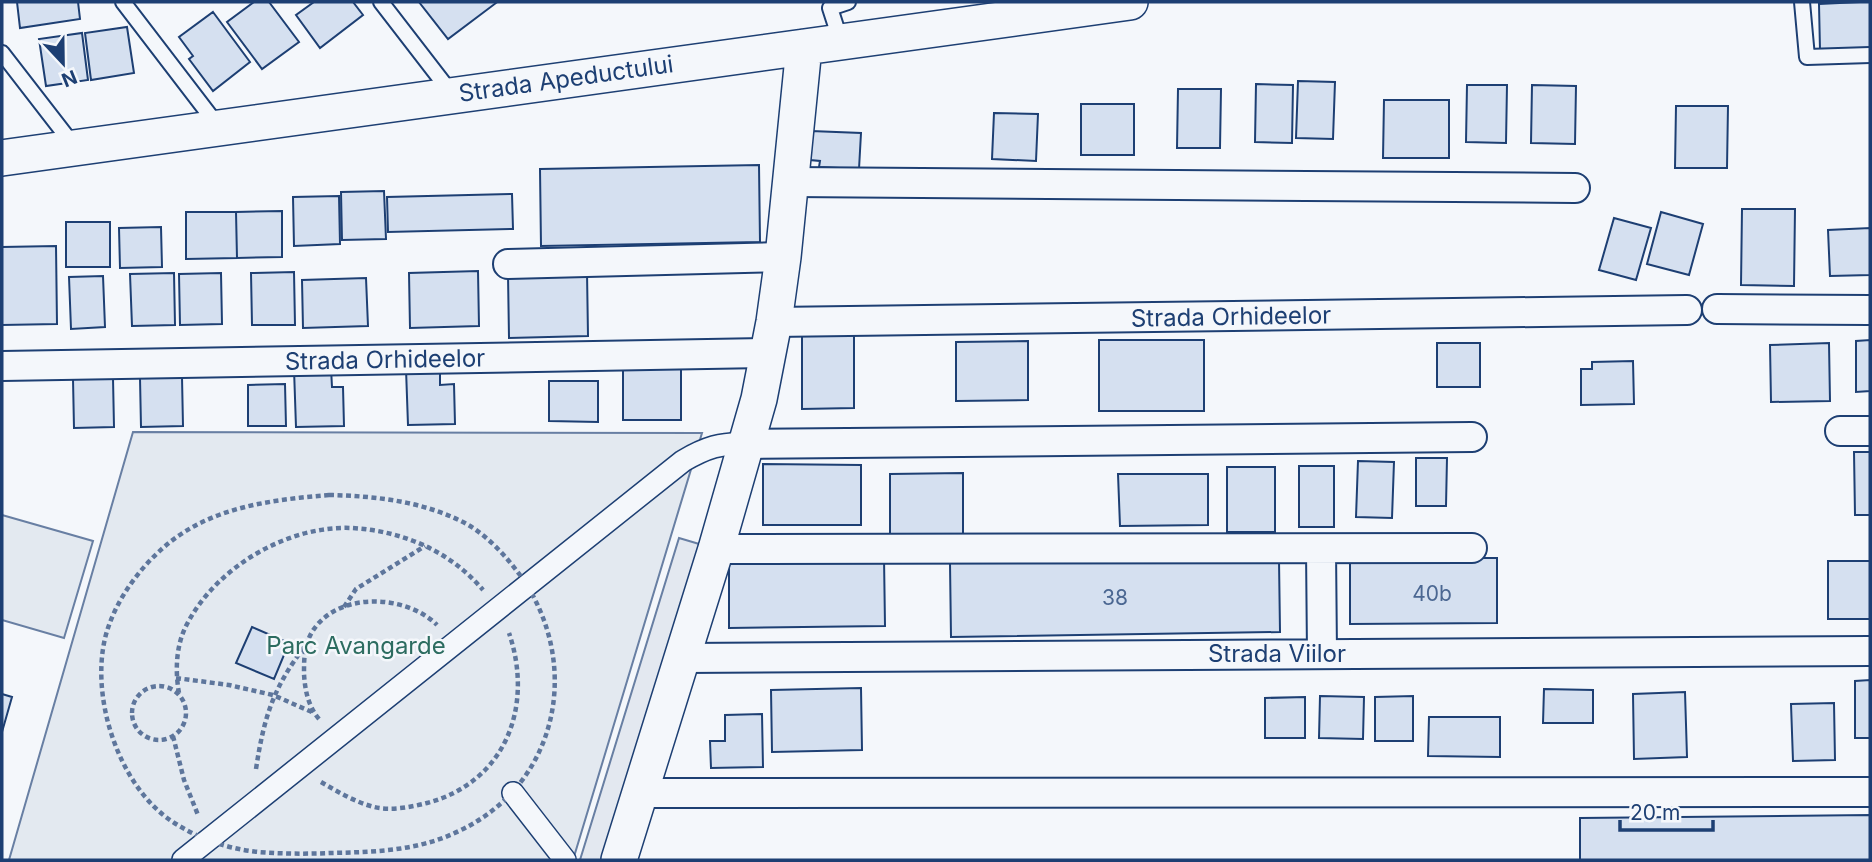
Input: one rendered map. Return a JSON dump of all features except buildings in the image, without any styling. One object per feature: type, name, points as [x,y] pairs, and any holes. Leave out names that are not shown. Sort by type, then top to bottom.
[{"type":"street","name":"Strada Apeductului","points":[[2,158],[803,47],[990,11],[1130,2]]},
{"type":"street","points":[[619,860],[747,444],[771,338],[792,182],[803,47]]},
{"type":"street","points":[[792,182],[1575,188]]},
{"type":"street","points":[[508,264],[783,257]]},
{"type":"street","points":[[1717,309],[1870,310]]},
{"type":"street","name":"Strada Orhideelor","points":[[2,366],[771,338],[1687,310]]},
{"type":"street","points":[[1840,431],[1870,431]]},
{"type":"street","points":[[183,860],[205,834],[257,801],[683,461],[704,449],[728,443],[1472,437]]},
{"type":"street","points":[[716,549],[1472,548]]},
{"type":"street","points":[[1321,549],[1322,654]]},
{"type":"street","name":"Strada Viilor","points":[[683,658],[1870,651]]},
{"type":"street","points":[[640,793],[1870,792]]},
{"type":"street","points":[[513,793],[565,860]]},
{"type":"lane","points":[[123,2],[219,128]]},
{"type":"lane","points":[[381,2],[453,95]]},
{"type":"lane","points":[[841,41],[830,8],[848,2]]},
{"type":"lane","points":[[1802,2],[1807,57],[1870,55]]},
{"type":"lane","points":[[2,53],[76,148]]},
{"type":"path","points":[[329,495],[371,496],[410,502],[464,523],[509,560],[527,585],[550,633],[556,680],[552,712],[545,740],[513,793],[485,816],[459,831],[405,849],[294,854],[239,849],[170,821],[146,797],[124,764],[109,730],[101,668],[107,630],[120,600],[139,573],[164,547],[199,524],[242,507],[279,499],[329,495]]},
{"type":"path","points":[[178,693],[162,685],[152,686],[136,696],[131,714],[138,731],[155,740],[173,736],[180,731],[186,708],[178,693],[176,665],[185,628],[201,600],[231,572],[276,543],[311,532],[350,528],[391,533],[426,545],[462,568],[498,609],[507,627],[516,661],[520,689],[516,712],[509,734],[495,758],[471,782],[442,799],[411,807],[377,807],[345,796],[320,781],[302,765]]},
{"type":"path","points":[[257,801],[256,773],[261,737],[273,695],[286,671],[306,645],[314,629],[344,607],[356,589],[426,545]]},
{"type":"path","points":[[344,607],[373,601],[414,608],[433,621],[455,643]]},
{"type":"path","points":[[306,645],[304,678],[307,699],[314,713],[337,738]]},
{"type":"path","points":[[176,678],[229,685],[273,695],[314,713]]},
{"type":"path","points":[[173,736],[184,780],[198,816]]},
{"type":"green space","name":"Parc Avangarde","points":[[133,432],[702,433],[573,860],[9,860]]},
{"type":"green space","points":[[2,515],[93,541],[64,638],[2,620]]},
{"type":"shaded area","points":[[679,538],[716,549],[619,860],[580,860]]}]
